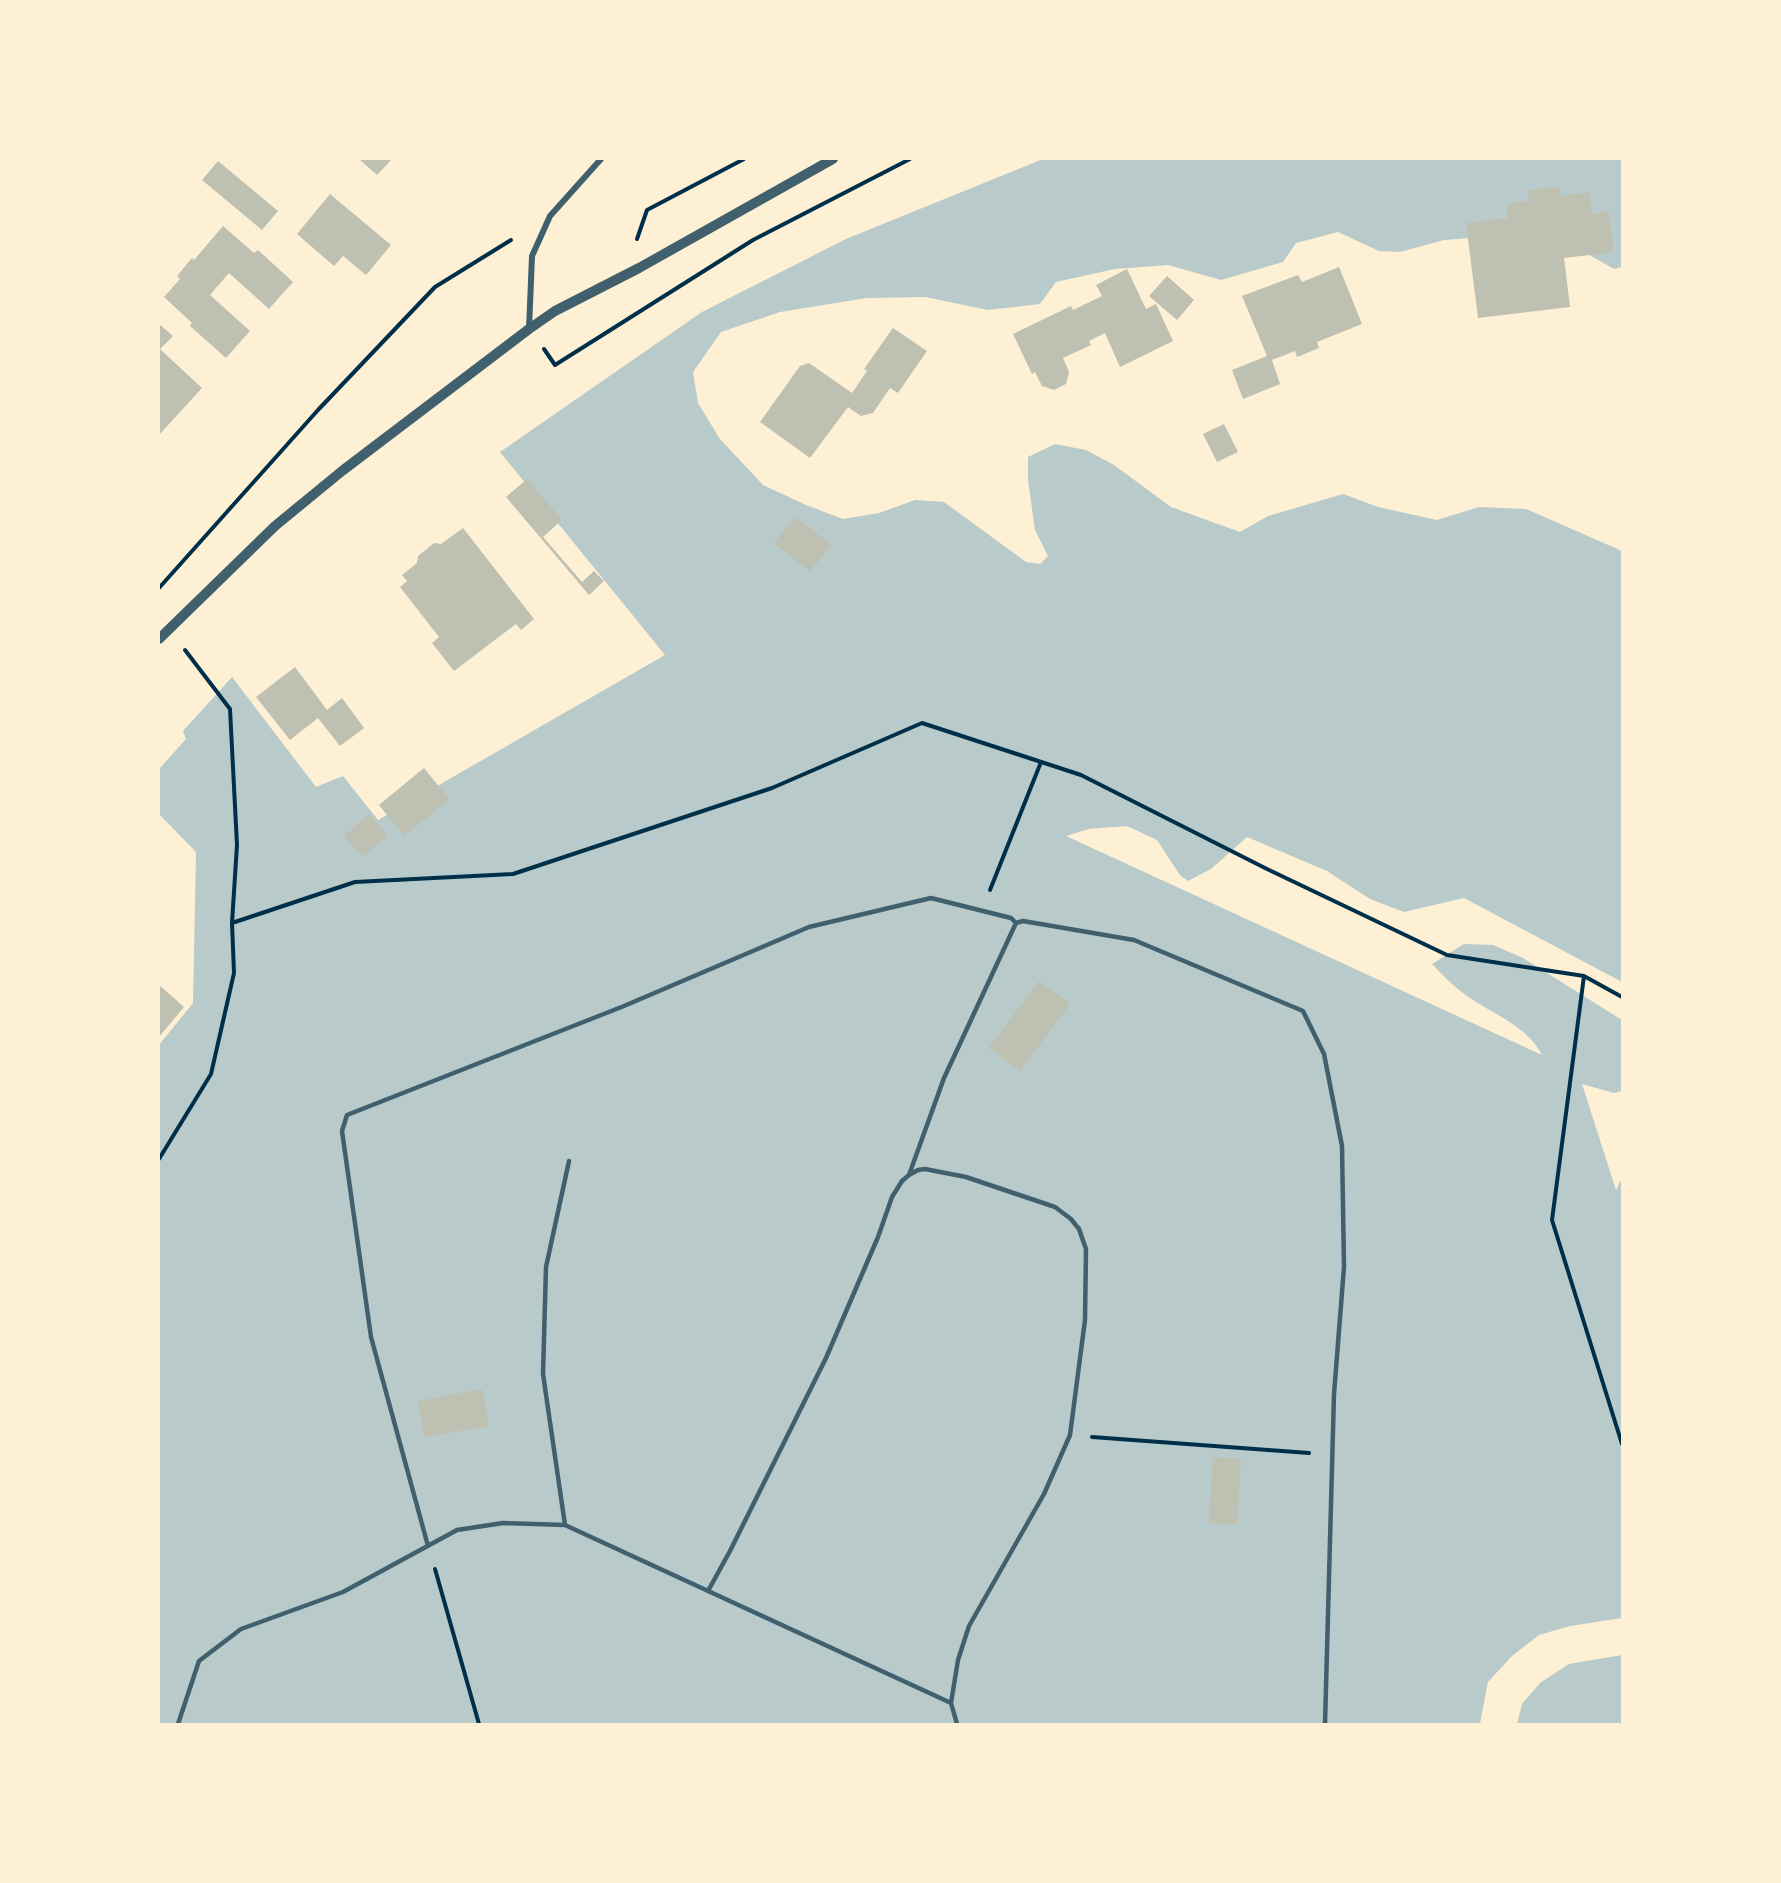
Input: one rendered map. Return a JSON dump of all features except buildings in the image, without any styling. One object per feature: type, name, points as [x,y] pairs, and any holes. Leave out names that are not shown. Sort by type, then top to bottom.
[{"type":"street","points":[[529,329],[532,256],[550,216],[601,159]]},
{"type":"street","points":[[159,639],[275,526],[342,471],[529,329],[555,311],[639,268],[833,159]]},
{"type":"lane","points":[[428,1546],[371,1337],[342,1131],[347,1115],[624,1006],[809,927],[931,898],[1011,918],[1016,922],[1023,921],[1134,940],[1303,1011],[1323,1054],[1342,1146],[1344,1267],[1334,1394],[1325,1724]]},
{"type":"lane","points":[[708,1591],[826,1358],[878,1237],[892,1197],[909,1174],[945,1078],[1016,922]]},
{"type":"lane","points":[[565,1525],[543,1374],[546,1267],[569,1161]]},
{"type":"lane","points":[[909,1174],[926,1169],[966,1177],[1055,1207],[1071,1219],[1079,1229],[1086,1249],[1085,1320],[1070,1436],[1044,1494],[969,1626],[958,1660],[951,1703],[957,1724]]},
{"type":"lane","points":[[178,1724],[199,1661],[241,1629],[343,1592],[457,1530],[503,1523],[565,1525],[951,1703]]},
{"type":"path","points":[[639,268],[638,238],[647,210],[744,159]]},
{"type":"path","points":[[529,329],[555,365],[753,240],[910,159]]},
{"type":"path","points":[[159,588],[318,410],[435,287],[512,240]]},
{"type":"path","points":[[159,1159],[211,1074],[234,973],[232,923],[237,845],[230,709],[168,629]]},
{"type":"path","points":[[982,910],[1041,762]]},
{"type":"path","points":[[1584,976],[1622,997]]},
{"type":"path","points":[[1070,1436],[1332,1455]]},
{"type":"path","points":[[428,1546],[479,1724]]},
{"type":"shaded area","points":[[1043,159],[1622,159],[1622,267],[1614,269],[1577,248],[1510,235],[1444,240],[1400,252],[1379,251],[1338,232],[1296,243],[1283,262],[1221,280],[1168,265],[1115,269],[1056,282],[1040,304],[988,310],[925,297],[867,298],[780,312],[721,332],[693,372],[698,403],[720,439],[763,485],[843,519],[879,513],[915,500],[944,502],[1026,562],[1040,564],[1048,556],[1035,530],[1028,480],[1028,457],[1055,444],[1086,450],[1114,465],[1171,507],[1240,532],[1268,516],[1343,494],[1378,507],[1437,520],[1479,507],[1526,509],[1622,551],[1622,982],[1464,898],[1404,912],[1370,899],[1327,871],[1247,837],[1211,869],[1188,881],[1180,875],[1157,840],[1127,826],[1089,829],[1066,836],[1542,1055],[1526,1034],[1459,990],[1432,964],[1464,944],[1493,945],[1523,958],[1622,1020],[1622,1091],[1614,1093],[1582,1084],[1616,1190],[1622,1178],[1622,1618],[1570,1626],[1539,1635],[1512,1656],[1488,1682],[1480,1724],[159,1724],[159,1045],[193,1003],[196,852],[159,814],[159,769],[186,739],[183,731],[232,677],[316,787],[343,776],[378,820],[665,655],[500,452],[702,312],[846,239]]},
{"type":"shaded area","points":[[1622,1655],[1622,1724],[1517,1724],[1522,1704],[1540,1683],[1569,1664]]}]
